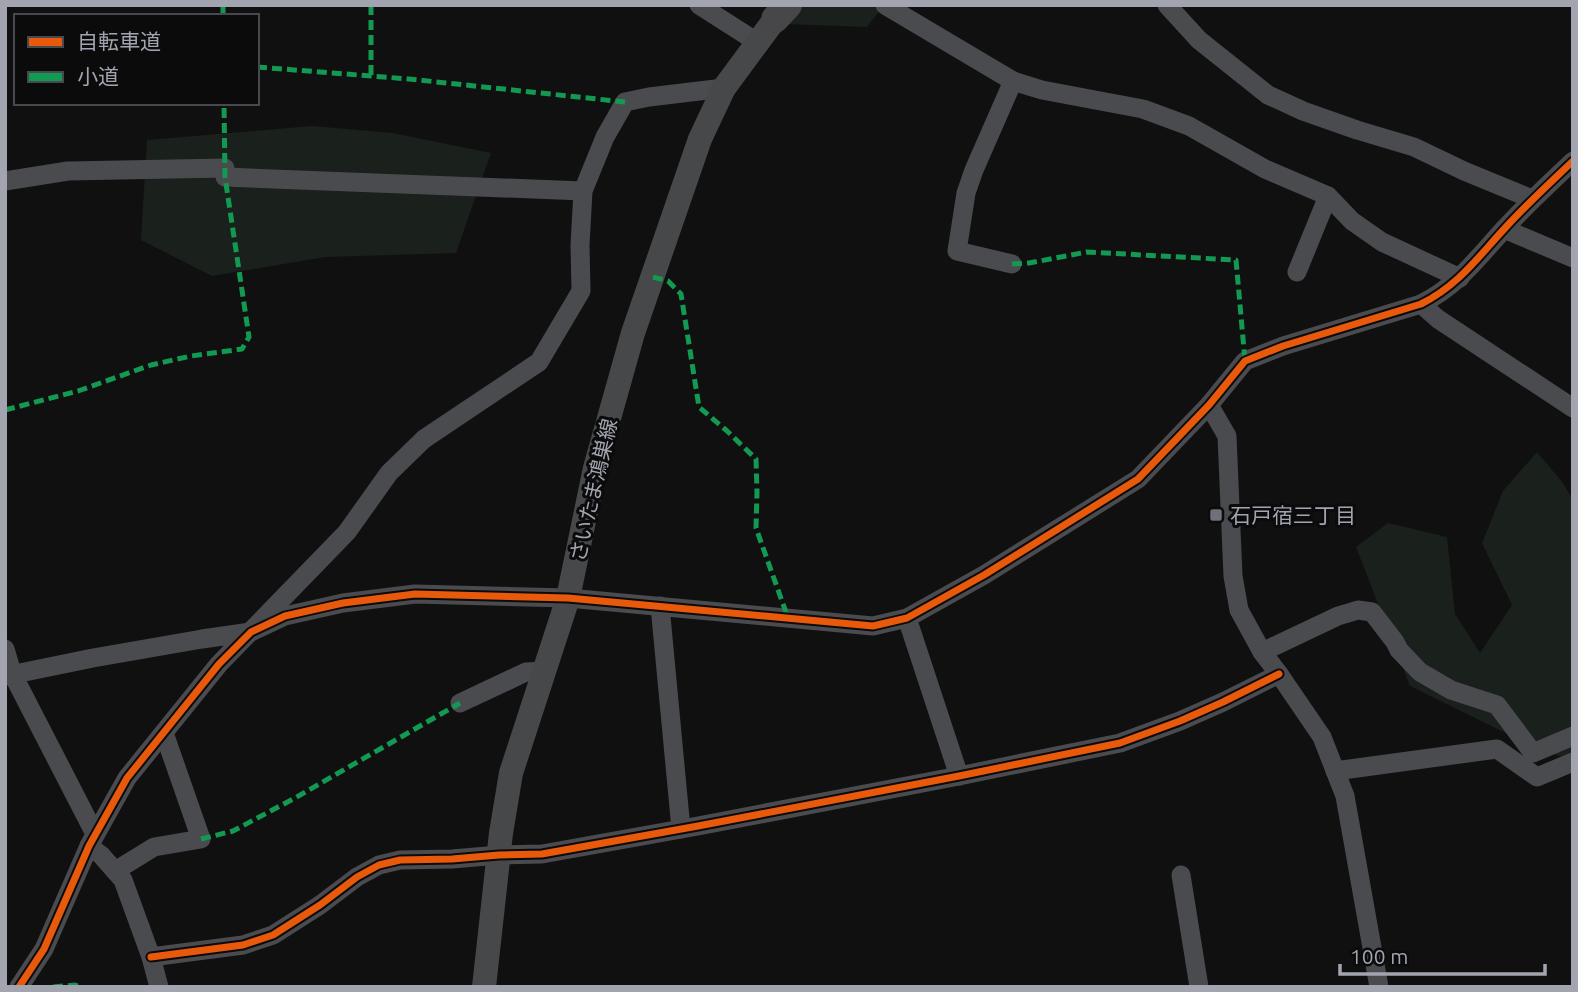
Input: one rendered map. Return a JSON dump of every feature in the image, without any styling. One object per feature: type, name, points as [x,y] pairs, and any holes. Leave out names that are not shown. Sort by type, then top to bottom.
[{"type":"main road","name":"さいたま鴻巣線","points":[[484,987],[511,773],[568,597],[596,468],[633,333],[700,139],[724,88],[780,10]]},
{"type":"street","points":[[699,5],[757,42]]},
{"type":"street","points":[[885,5],[1013,81],[1053,92],[1143,109],[1189,126],[1265,169],[1328,196],[1352,220],[1382,242],[1460,278]]},
{"type":"street","points":[[1167,5],[1199,40],[1268,95],[1303,111],[1414,147],[1532,200]]},
{"type":"street","points":[[1012,264],[957,251],[966,194],[1013,81]]},
{"type":"street","points":[[19,987],[44,949],[92,840],[127,778],[219,664],[347,531],[389,473],[424,439],[538,362],[581,292],[583,191],[606,137],[625,102],[724,88]]},
{"type":"street","points":[[9,675],[251,632],[285,616],[343,603],[415,594],[568,597],[873,626],[907,618],[984,575],[1138,479],[1209,405],[1245,361],[1283,346],[1421,304],[1437,296],[1460,278],[1532,200],[1573,161]]},
{"type":"street","points":[[5,181],[68,171],[225,172],[583,191]]},
{"type":"street","points":[[1297,272],[1328,196]]},
{"type":"street","points":[[1504,229],[1573,257]]},
{"type":"street","points":[[1421,304],[1438,319],[1573,408]]},
{"type":"street","points":[[1209,405],[1227,436],[1233,576],[1239,610],[1262,652],[1322,737],[1345,796],[1379,987]]},
{"type":"street","points":[[660,606],[681,829]]},
{"type":"street","points":[[1262,652],[1338,615],[1358,610],[1372,612],[1399,650],[1420,672],[1451,690],[1497,705],[1532,753],[1573,736]]},
{"type":"street","points":[[907,618],[959,776]]},
{"type":"street","points":[[5,649],[9,675],[92,840],[123,880],[159,987]]},
{"type":"street","points":[[460,703],[526,672],[544,671]]},
{"type":"street","points":[[150,957],[243,945],[273,935],[357,877],[379,865],[400,860],[542,853],[681,829],[1120,743],[1180,721],[1279,674]]},
{"type":"street","points":[[115,872],[154,847],[201,839],[164,733]]},
{"type":"street","points":[[1335,771],[1497,749],[1536,777],[1573,762]]},
{"type":"street","points":[[1181,875],[1199,987]]},
{"type":"shaded area","points":[[801,5],[884,5],[867,27],[785,24]]},
{"type":"shaded area","points":[[312,126],[393,133],[491,153],[456,253],[325,257],[212,276],[141,240],[147,140]]},
{"type":"shaded area","points":[[1537,452],[1563,483],[1573,500],[1573,760],[1540,750],[1410,686],[1356,547],[1388,523],[1447,537],[1455,614],[1480,653],[1512,605],[1482,543],[1503,491]]},
{"type":"marked path","points":[[223,5],[223,14]]},
{"type":"marked path","points":[[371,5],[371,76]]},
{"type":"marked path","points":[[259,67],[409,79],[625,102]]},
{"type":"marked path","points":[[5,410],[78,391],[151,365],[242,349],[249,337],[225,177],[224,105]]},
{"type":"marked path","points":[[1012,264],[1087,252],[1236,260],[1245,361]]},
{"type":"marked path","points":[[653,277],[668,281],[681,294],[699,407],[756,459],[756,528],[788,618]]},
{"type":"marked path","points":[[201,839],[233,831],[460,703]]},
{"type":"marked path","points":[[53,987],[80,987]]},
{"type":"cycle path","points":[[19,987],[44,949],[89,846],[127,778],[219,664],[251,632],[285,616],[343,603],[415,594],[568,598],[873,626],[907,618],[984,575],[1138,479],[1209,405],[1245,361],[1283,346],[1421,304],[1446,288],[1467,270],[1522,210],[1573,161]]},
{"type":"cycle path","points":[[151,957],[243,945],[273,935],[357,877],[379,865],[400,860],[542,854],[1120,743],[1180,721],[1279,674]]},
{"type":"place","name":"石戸宿三丁目","points":[[1216,515]]}]
